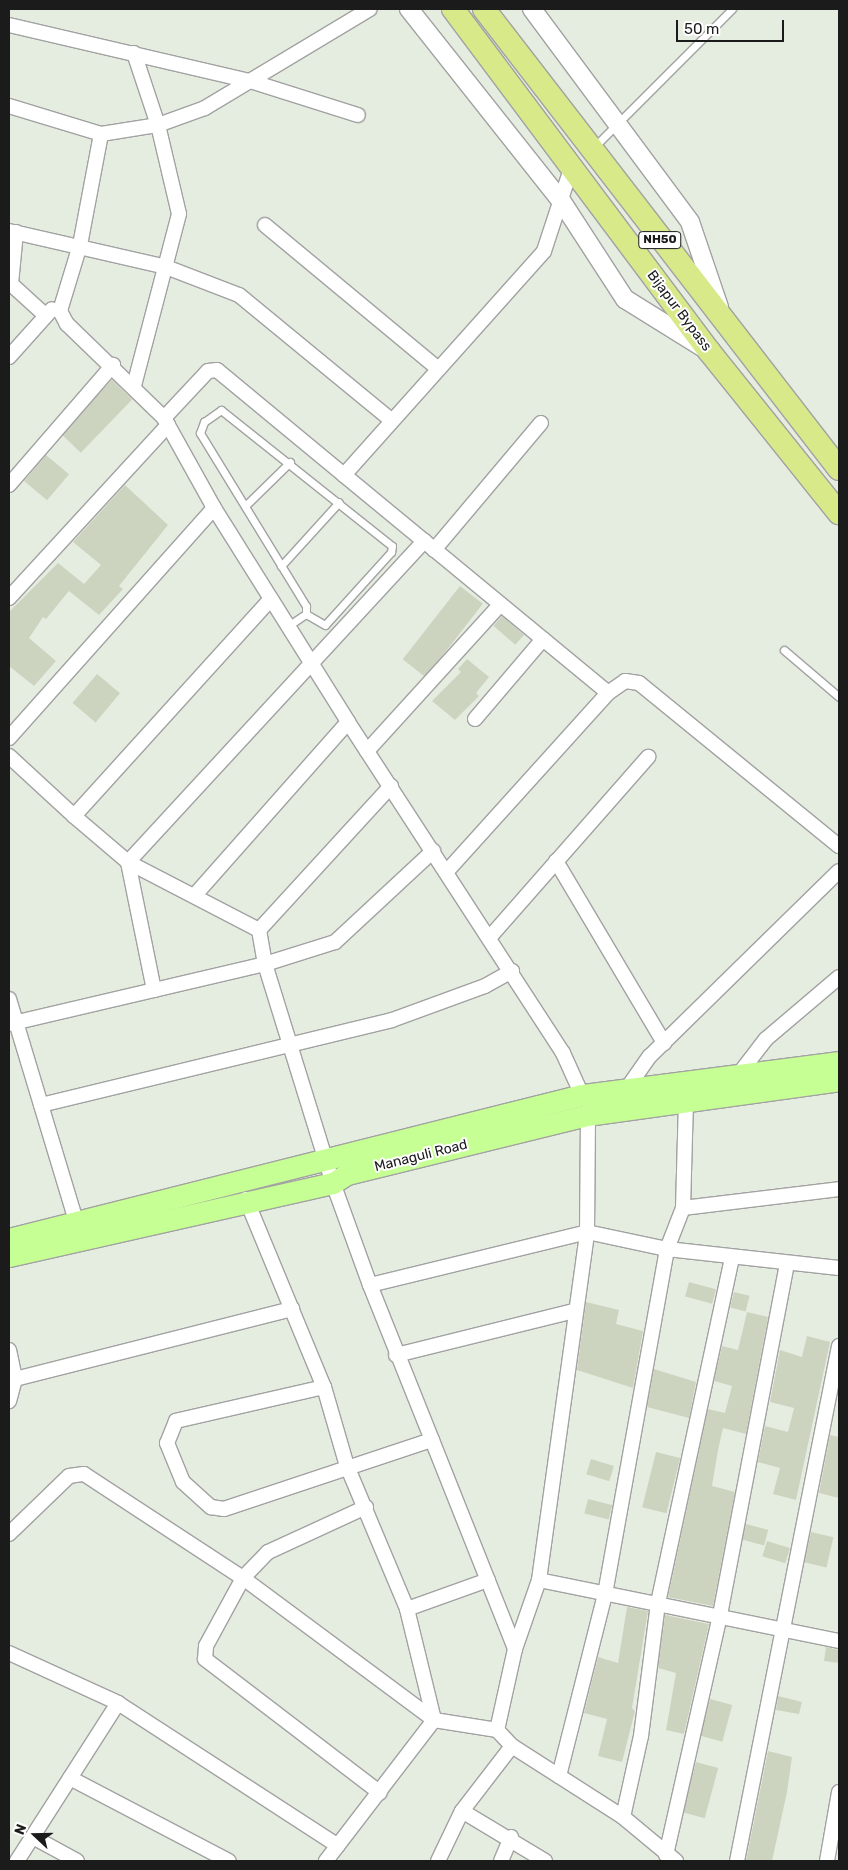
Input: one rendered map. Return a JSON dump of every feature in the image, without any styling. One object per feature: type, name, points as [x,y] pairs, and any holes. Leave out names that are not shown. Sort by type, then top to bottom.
[{"type":"highway","name":"Bijapur Bypass","points":[[453,9],[709,352],[839,513]]},
{"type":"highway","name":"Bijapur Bypass","points":[[484,9],[590,151],[839,469]]},
{"type":"main road","name":"Managuli Road","points":[[9,1239],[582,1095],[628,1087],[839,1062]]},
{"type":"main road","name":"Managuli Road","points":[[9,1256],[246,1199],[333,1183],[347,1174],[588,1116],[686,1100],[839,1080]]},
{"type":"street","points":[[9,106],[101,134],[158,125],[206,108],[370,9]]},
{"type":"street","points":[[409,9],[562,202],[625,299],[709,352]]},
{"type":"street","points":[[532,9],[690,222],[725,325]]},
{"type":"street","points":[[9,25],[250,81],[358,115]]},
{"type":"street","points":[[134,53],[158,125],[179,214],[134,386]]},
{"type":"street","points":[[101,134],[80,245],[60,311],[67,324],[114,365],[166,421],[214,508],[348,722],[490,937],[563,1053],[582,1095]]},
{"type":"street","points":[[344,475],[544,250],[562,202],[571,169]]},
{"type":"street","points":[[265,225],[438,368]]},
{"type":"street","points":[[46,316],[10,284],[12,231],[80,245],[166,267],[239,295],[391,420]]},
{"type":"street","points":[[9,358],[64,296]]},
{"type":"street","points":[[9,484],[114,365]]},
{"type":"street","points":[[9,598],[208,371],[217,370],[608,693]]},
{"type":"street","points":[[128,862],[310,661],[429,546],[541,423]]},
{"type":"street","points":[[9,738],[214,508]]},
{"type":"street","points":[[74,816],[271,599]]},
{"type":"street","points":[[367,751],[500,604]]},
{"type":"street","points":[[475,719],[543,639]]},
{"type":"street","points":[[447,872],[608,693],[625,681],[639,683],[839,846]]},
{"type":"street","points":[[194,895],[348,722]]},
{"type":"street","points":[[9,756],[74,816],[128,862],[259,930]]},
{"type":"street","points":[[490,937],[648,757]]},
{"type":"street","points":[[259,930],[391,786]]},
{"type":"street","points":[[12,1024],[265,964],[335,942],[433,851]]},
{"type":"street","points":[[556,861],[664,1043]]},
{"type":"street","points":[[128,862],[154,990]]},
{"type":"street","points":[[628,1087],[664,1043],[839,871]]},
{"type":"street","points":[[259,930],[265,964],[333,1183],[396,1355],[515,1649]]},
{"type":"street","points":[[41,1105],[291,1047],[392,1020],[485,986],[512,972]]},
{"type":"street","points":[[738,1074],[766,1039],[839,977]]},
{"type":"street","points":[[9,999],[12,1024],[41,1105],[76,1221]]},
{"type":"street","points":[[559,1776],[606,1594],[667,1249],[683,1208],[686,1100]]},
{"type":"street","points":[[497,1730],[515,1649],[539,1580],[574,1311],[587,1232],[588,1116]]},
{"type":"street","points":[[683,1208],[839,1189]]},
{"type":"street","points":[[246,1199],[324,1388],[347,1466],[366,1507],[407,1609],[434,1720]]},
{"type":"street","points":[[370,1285],[587,1232],[667,1249],[787,1265],[839,1268]]},
{"type":"street","points":[[623,1817],[641,1736],[658,1603],[732,1257]]},
{"type":"street","points":[[9,1534],[69,1476],[84,1474],[243,1578],[434,1720],[497,1730],[512,1746],[623,1817],[671,1858],[787,1265]]},
{"type":"street","points":[[16,1379],[292,1309]]},
{"type":"street","points":[[396,1355],[574,1311]]},
{"type":"street","points":[[737,1861],[781,1629],[839,1346]]},
{"type":"street","points":[[9,1350],[16,1379],[9,1401]]},
{"type":"street","points":[[324,1388],[176,1420],[167,1443],[183,1482],[219,1510],[347,1466],[432,1440]]},
{"type":"street","points":[[366,1507],[268,1552],[243,1578],[206,1646],[206,1659],[380,1793]]},
{"type":"street","points":[[407,1609],[488,1580]]},
{"type":"street","points":[[539,1580],[720,1615],[839,1641]]},
{"type":"street","points":[[9,1653],[118,1703],[338,1846]]},
{"type":"street","points":[[17,1861],[118,1703]]},
{"type":"street","points":[[326,1861],[380,1793],[434,1720]]},
{"type":"street","points":[[438,1861],[462,1811],[512,1746]]},
{"type":"street","points":[[70,1778],[229,1861]]},
{"type":"street","points":[[827,1861],[839,1792]]},
{"type":"street","points":[[462,1811],[511,1837],[545,1861]]},
{"type":"street","points":[[33,1837],[77,1861]]},
{"type":"street","points":[[501,1861],[511,1837]]},
{"type":"lane","points":[[590,151],[618,127],[732,9]]},
{"type":"lane","points":[[224,410],[339,502],[393,549],[325,625],[306,614],[306,606],[201,436],[204,422],[224,410]]},
{"type":"lane","points":[[245,506],[290,462]]},
{"type":"lane","points":[[281,566],[339,502]]},
{"type":"lane","points":[[288,626],[306,614]]},
{"type":"lane","points":[[784,650],[839,697]]},
{"type":"building","points":[[112,380],[132,399],[81,453],[61,433]]},
{"type":"building","points":[[46,455],[69,474],[47,500],[24,481]]},
{"type":"building","points":[[125,485],[168,525],[119,586],[123,589],[99,615],[69,591],[46,619],[43,617],[29,638],[56,661],[34,686],[9,666],[9,612],[58,563],[84,584],[101,565],[73,542]]},
{"type":"building","points":[[460,586],[483,604],[426,677],[403,659]]},
{"type":"building","points":[[502,616],[524,635],[515,645],[493,626]]},
{"type":"building","points":[[467,659],[489,677],[476,693],[479,696],[455,720],[432,701],[461,672],[458,669]]},
{"type":"building","points":[[97,674],[120,693],[96,722],[73,703]]},
{"type":"building","points":[[689,1282],[716,1289],[712,1304],[685,1296]]},
{"type":"building","points":[[734,1292],[750,1296],[746,1311],[730,1308]]},
{"type":"building","points":[[586,1302],[619,1310],[616,1324],[643,1331],[633,1388],[577,1370]]},
{"type":"building","points":[[747,1312],[768,1317],[746,1434],[723,1428],[718,1450],[712,1486],[735,1492],[713,1606],[668,1597],[708,1409],[725,1413],[732,1386],[714,1381],[722,1346],[738,1350]]},
{"type":"building","points":[[807,1336],[830,1342],[796,1500],[773,1494],[780,1468],[758,1462],[765,1426],[788,1432],[794,1408],[770,1402],[780,1350],[802,1357]]},
{"type":"building","points":[[654,1369],[696,1382],[689,1418],[647,1407]]},
{"type":"building","points":[[830,1435],[839,1437],[839,1498],[819,1493]]},
{"type":"building","points":[[656,1452],[680,1458],[666,1513],[642,1507]]},
{"type":"building","points":[[591,1459],[614,1466],[609,1481],[586,1474]]},
{"type":"building","points":[[588,1499],[612,1505],[609,1520],[584,1514]]},
{"type":"building","points":[[746,1524],[768,1530],[764,1545],[742,1539]]},
{"type":"building","points":[[811,1532],[833,1537],[826,1567],[804,1562]]},
{"type":"building","points":[[767,1541],[790,1548],[785,1563],[762,1556]]},
{"type":"building","points":[[627,1607],[648,1611],[632,1708],[635,1711],[622,1762],[598,1756],[607,1719],[584,1713],[598,1657],[618,1663]]},
{"type":"building","points":[[665,1615],[709,1624],[684,1734],[666,1730],[676,1673],[658,1668]]},
{"type":"building","points":[[826,1647],[839,1650],[839,1663],[824,1661]]},
{"type":"building","points":[[778,1696],[802,1702],[799,1714],[776,1710]]},
{"type":"building","points":[[710,1699],[732,1705],[722,1742],[700,1736]]},
{"type":"building","points":[[768,1751],[792,1757],[787,1792],[772,1861],[746,1861]]},
{"type":"building","points":[[696,1762],[718,1768],[705,1818],[683,1812]]}]
